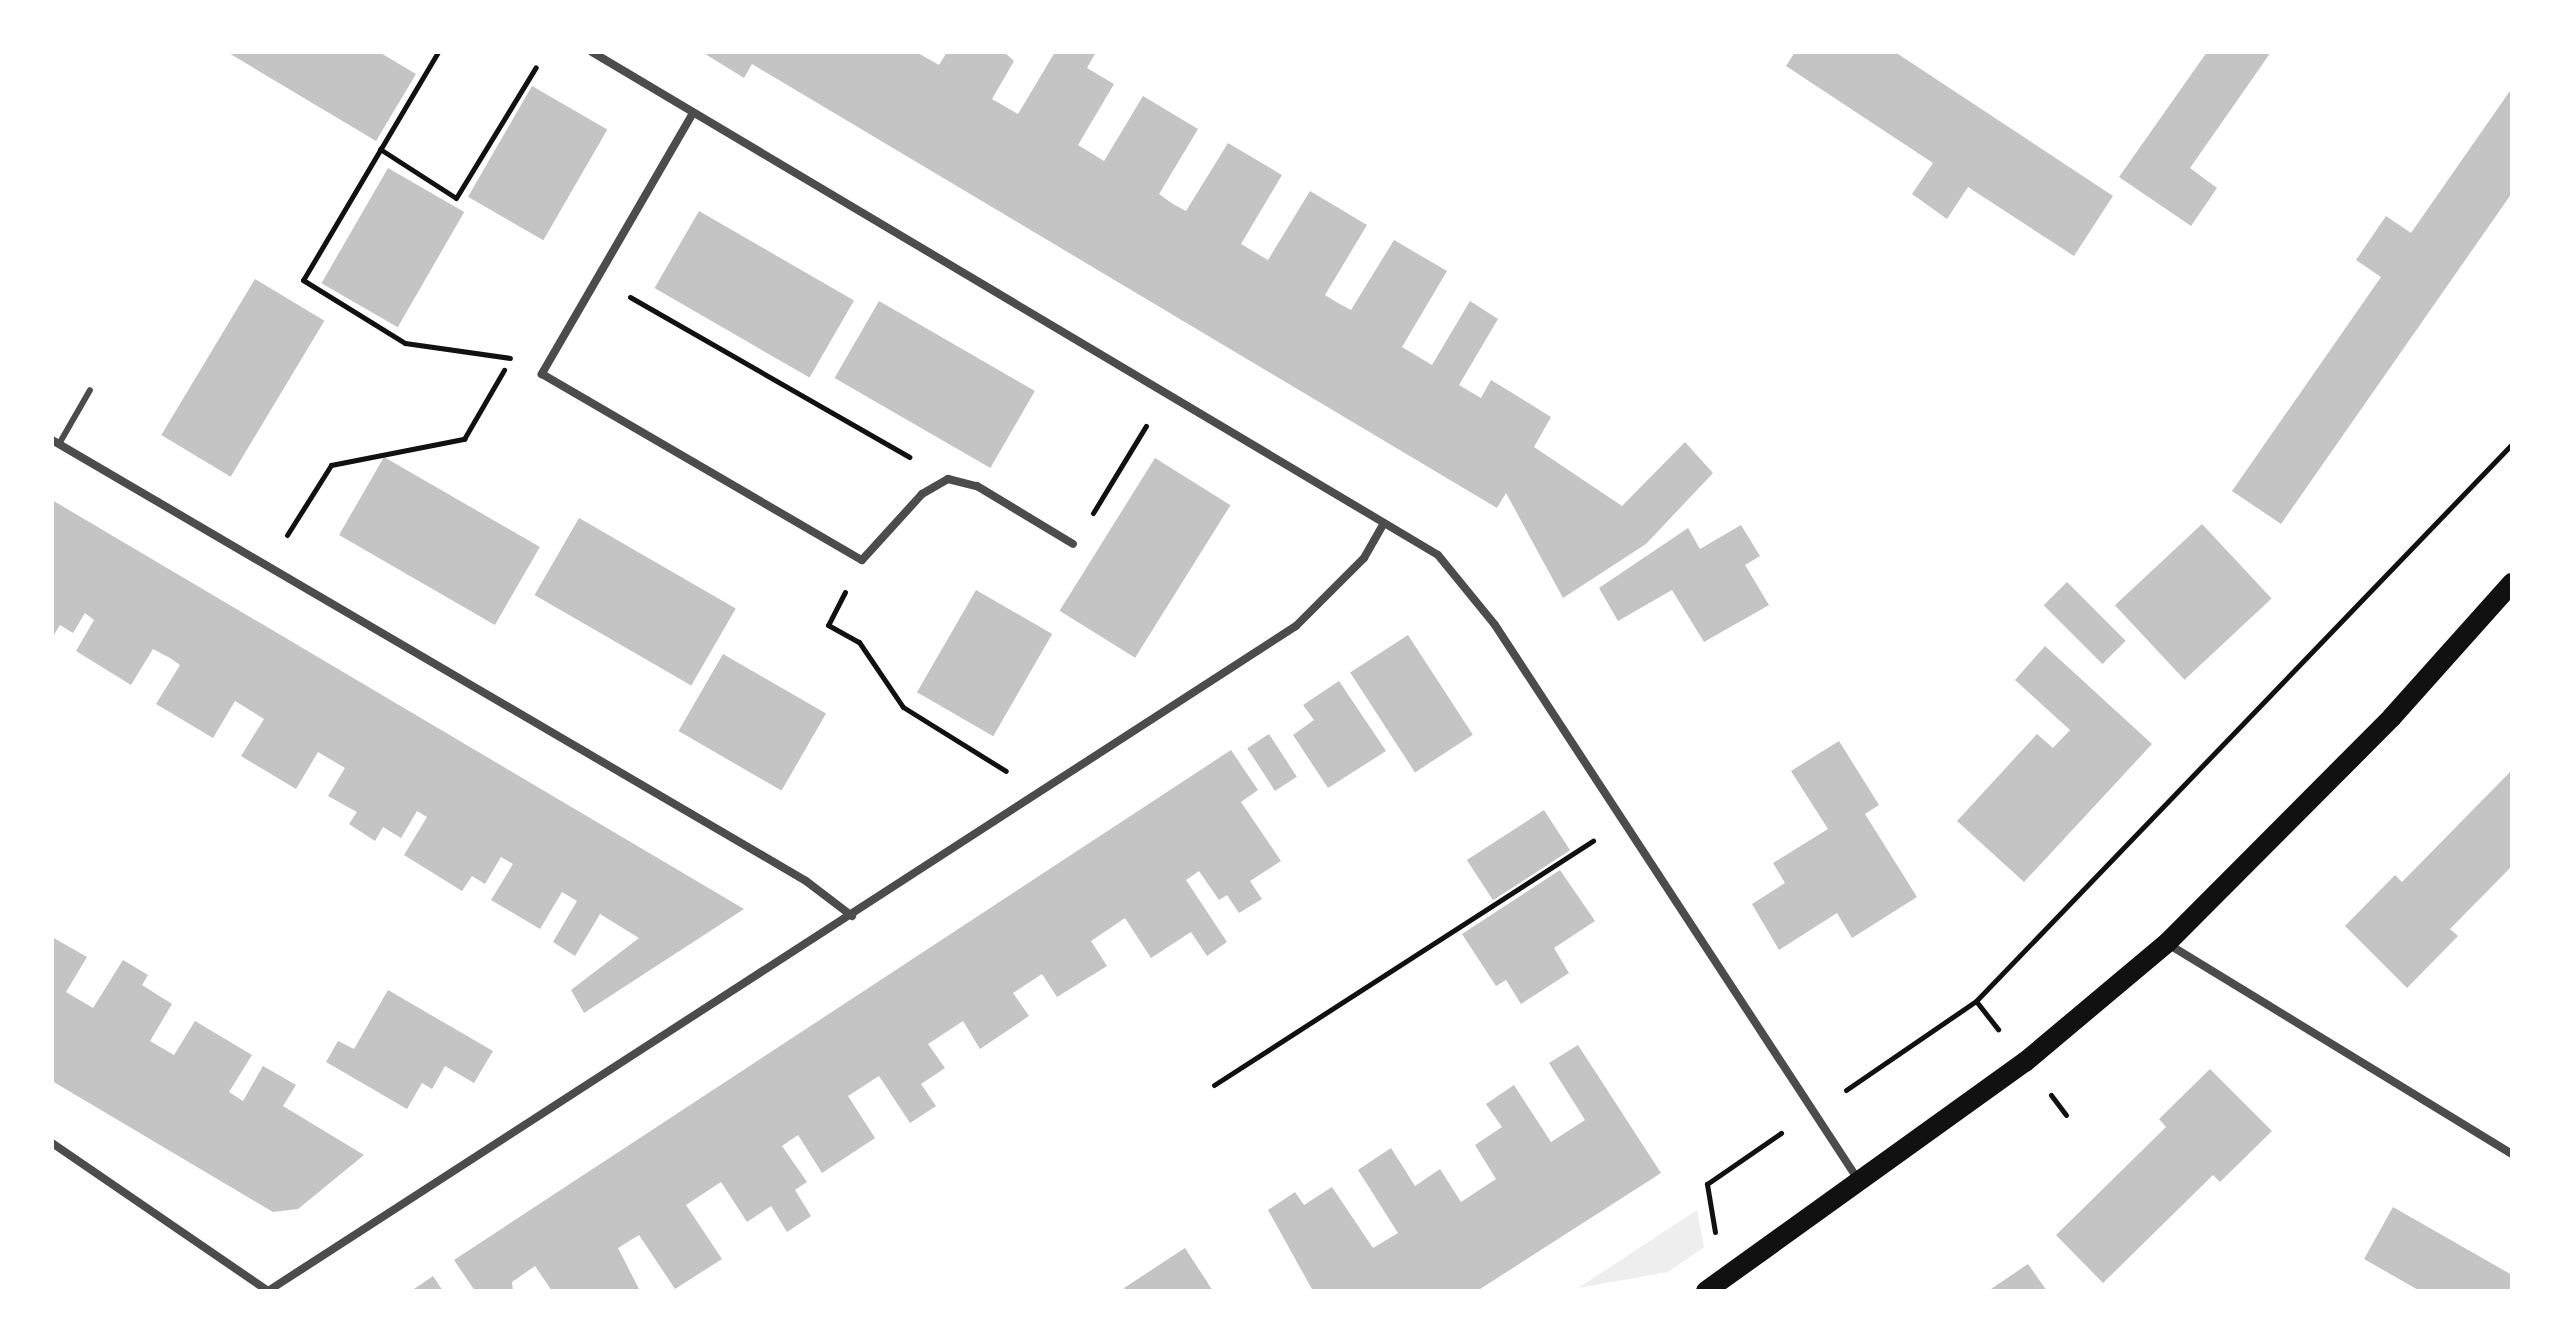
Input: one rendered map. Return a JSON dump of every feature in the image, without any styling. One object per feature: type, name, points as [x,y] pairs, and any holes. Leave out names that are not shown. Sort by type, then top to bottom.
[{"type":"main road","points":[[1706,1291],[2025,1062],[2167,943],[2392,717],[2512,583]]},
{"type":"street","points":[[592,52],[1438,555],[1468,585],[1860,1182]]},
{"type":"street","points":[[693,113],[542,374],[862,560],[935,486],[948,479],[977,486],[1073,544]]},
{"type":"street","points":[[56,442],[806,881],[852,916]]},
{"type":"street","points":[[52,1143],[268,1291],[1296,626],[1364,558],[1384,523]]},
{"type":"street","points":[[2167,943],[2512,1154]]},
{"type":"lane","points":[[56,442],[90,390]]},
{"type":"path","points":[[438,52],[303,280],[405,343],[511,358],[542,374]]},
{"type":"path","points":[[380,149],[456,198],[536,67]]},
{"type":"path","points":[[598,278],[916,460],[935,486]]},
{"type":"path","points":[[267,566],[331,465],[464,439],[511,358]]},
{"type":"path","points":[[1073,544],[1145,427]]},
{"type":"path","points":[[1847,1089],[1976,1001],[2512,444]]},
{"type":"path","points":[[828,625],[859,642],[903,707],[1000,762]]},
{"type":"path","points":[[1214,1085],[1623,822]]},
{"type":"path","points":[[1976,1001],[2002,1034]]},
{"type":"path","points":[[2046,1088],[2066,1115]]},
{"type":"path","points":[[1707,1184],[1784,1131]]},
{"type":"shaded area","points":[[1697,1210],[1704,1247],[1668,1272],[1578,1288]]},
{"type":"building","points":[[227,52],[379,52],[416,74],[376,141]]},
{"type":"building","points":[[702,52],[916,52],[939,65],[947,52],[1004,52],[1014,61],[992,99],[1018,114],[1055,52],[1096,52],[1087,68],[1114,84],[1078,145],[1104,161],[1143,96],[1198,129],[1159,194],[1173,204],[1186,211],[1228,143],[1282,175],[1241,244],[1268,260],[1310,191],[1367,225],[1325,295],[1338,303],[1351,310],[1394,240],[1447,271],[1402,347],[1432,365],[1470,301],[1498,319],[1459,385],[1481,398],[1491,380],[1551,417],[1534,447],[1622,506],[1685,442],[1713,473],[1646,544],[1563,598],[1506,493],[1497,508],[752,64],[744,78]]},
{"type":"building","points":[[1795,52],[1895,52],[2113,196],[2074,256],[1968,187],[1947,219],[1912,194],[1933,163],[1786,66]]},
{"type":"building","points":[[2207,52],[2271,52],[2190,168],[2217,188],[2191,226],[2119,177]]},
{"type":"building","points":[[532,86],[607,130],[543,240],[468,197]]},
{"type":"building","points":[[2512,88],[2512,193],[2281,524],[2232,491],[2381,277],[2356,260],[2386,216],[2411,233]]},
{"type":"building","points":[[388,168],[464,212],[398,327],[322,283]]},
{"type":"building","points":[[699,211],[854,300],[810,378],[654,288]]},
{"type":"building","points":[[255,279],[324,321],[231,477],[161,435]]},
{"type":"building","points":[[879,301],[1035,391],[990,468],[834,378]]},
{"type":"building","points":[[384,457],[540,547],[495,625],[339,535]]},
{"type":"building","points":[[1155,458],[1230,505],[1135,658],[1060,611]]},
{"type":"building","points":[[52,500],[744,909],[584,1013],[571,990],[639,938],[600,914],[575,956],[553,942],[577,901],[562,892],[540,929],[491,900],[513,864],[501,857],[485,884],[472,876],[462,891],[404,855],[427,817],[417,811],[401,838],[383,827],[375,841],[349,824],[357,812],[328,796],[345,768],[318,752],[296,789],[241,756],[264,719],[235,701],[213,738],[156,704],[180,665],[170,658],[153,649],[131,685],[76,651],[94,620],[85,613],[73,633],[60,625],[52,638]]},
{"type":"building","points":[[579,518],[736,608],[691,686],[534,595]]},
{"type":"building","points":[[2202,524],[2272,599],[2185,680],[2115,605]]},
{"type":"building","points":[[1741,525],[1760,556],[1745,565],[1769,605],[1704,642],[1672,590],[1618,621],[1599,588],[1688,528],[1700,549]]},
{"type":"building","points":[[2067,582],[2126,641],[2102,664],[2044,605]]},
{"type":"building","points":[[976,590],[1052,634],[993,736],[917,692]]},
{"type":"building","points":[[1408,635],[1473,735],[1415,772],[1350,673]]},
{"type":"building","points":[[2045,646],[2152,744],[2024,882],[1957,821],[2037,734],[2053,748],[2070,730],[2015,680]]},
{"type":"building","points":[[723,654],[826,714],[782,791],[678,731]]},
{"type":"building","points":[[1339,681],[1386,751],[1328,788],[1293,735],[1314,720],[1303,705]]},
{"type":"building","points":[[1269,734],[1297,777],[1275,791],[1247,748]]},
{"type":"building","points":[[1839,741],[1879,805],[1865,814],[1917,897],[1852,938],[1837,913],[1779,950],[1752,904],[1785,883],[1773,863],[1828,829],[1791,771]]},
{"type":"building","points":[[1231,750],[1258,790],[1241,802],[1281,861],[1250,881],[1262,899],[1239,913],[1227,895],[1219,900],[1199,871],[1186,880],[1227,942],[1207,956],[1191,932],[1151,958],[1125,918],[1091,941],[1107,966],[1057,997],[1042,974],[1013,993],[1029,1016],[980,1049],[963,1021],[928,1044],[945,1068],[921,1084],[936,1106],[910,1123],[879,1076],[848,1096],[875,1138],[822,1173],[798,1135],[782,1146],[807,1182],[795,1190],[811,1216],[787,1232],[771,1206],[747,1222],[721,1182],[686,1205],[722,1259],[675,1289],[639,1235],[618,1248],[640,1291],[552,1291],[535,1266],[512,1282],[513,1291],[475,1291],[454,1260]]},
{"type":"building","points":[[2512,770],[2512,866],[2450,929],[2458,936],[2407,988],[2345,926],[2395,875],[2402,882]]},
{"type":"building","points":[[1544,810],[1570,850],[1493,900],[1467,860]]},
{"type":"building","points":[[1560,870],[1595,921],[1554,948],[1569,973],[1521,1004],[1506,980],[1496,986],[1462,934]]},
{"type":"building","points":[[52,937],[87,957],[66,992],[93,1008],[123,960],[148,975],[142,985],[172,1004],[150,1041],[174,1055],[195,1021],[252,1055],[229,1092],[243,1101],[263,1066],[296,1085],[283,1106],[364,1155],[298,1209],[273,1212],[52,1081]]},
{"type":"building","points":[[388,990],[493,1051],[474,1083],[445,1066],[432,1089],[422,1083],[407,1109],[326,1062],[338,1041],[354,1049]]},
{"type":"building","points":[[1578,1045],[1661,1173],[1477,1291],[1313,1291],[1268,1210],[1295,1192],[1304,1205],[1332,1187],[1373,1248],[1398,1233],[1358,1170],[1391,1148],[1415,1186],[1440,1169],[1461,1202],[1496,1179],[1475,1145],[1502,1127],[1486,1104],[1514,1085],[1551,1142],[1585,1120],[1549,1063]]},
{"type":"building","points":[[2210,1069],[2272,1131],[2220,1182],[2213,1175],[2103,1283],[2056,1235],[2166,1127],[2159,1119]]},
{"type":"building","points":[[2393,1207],[2512,1275],[2512,1291],[2420,1291],[2364,1259]]},
{"type":"building","points":[[1185,1248],[1213,1291],[1127,1291],[1124,1288]]},
{"type":"building","points":[[2028,1264],[2047,1291],[1988,1291]]},
{"type":"building","points":[[433,1276],[443,1291],[411,1291]]}]
